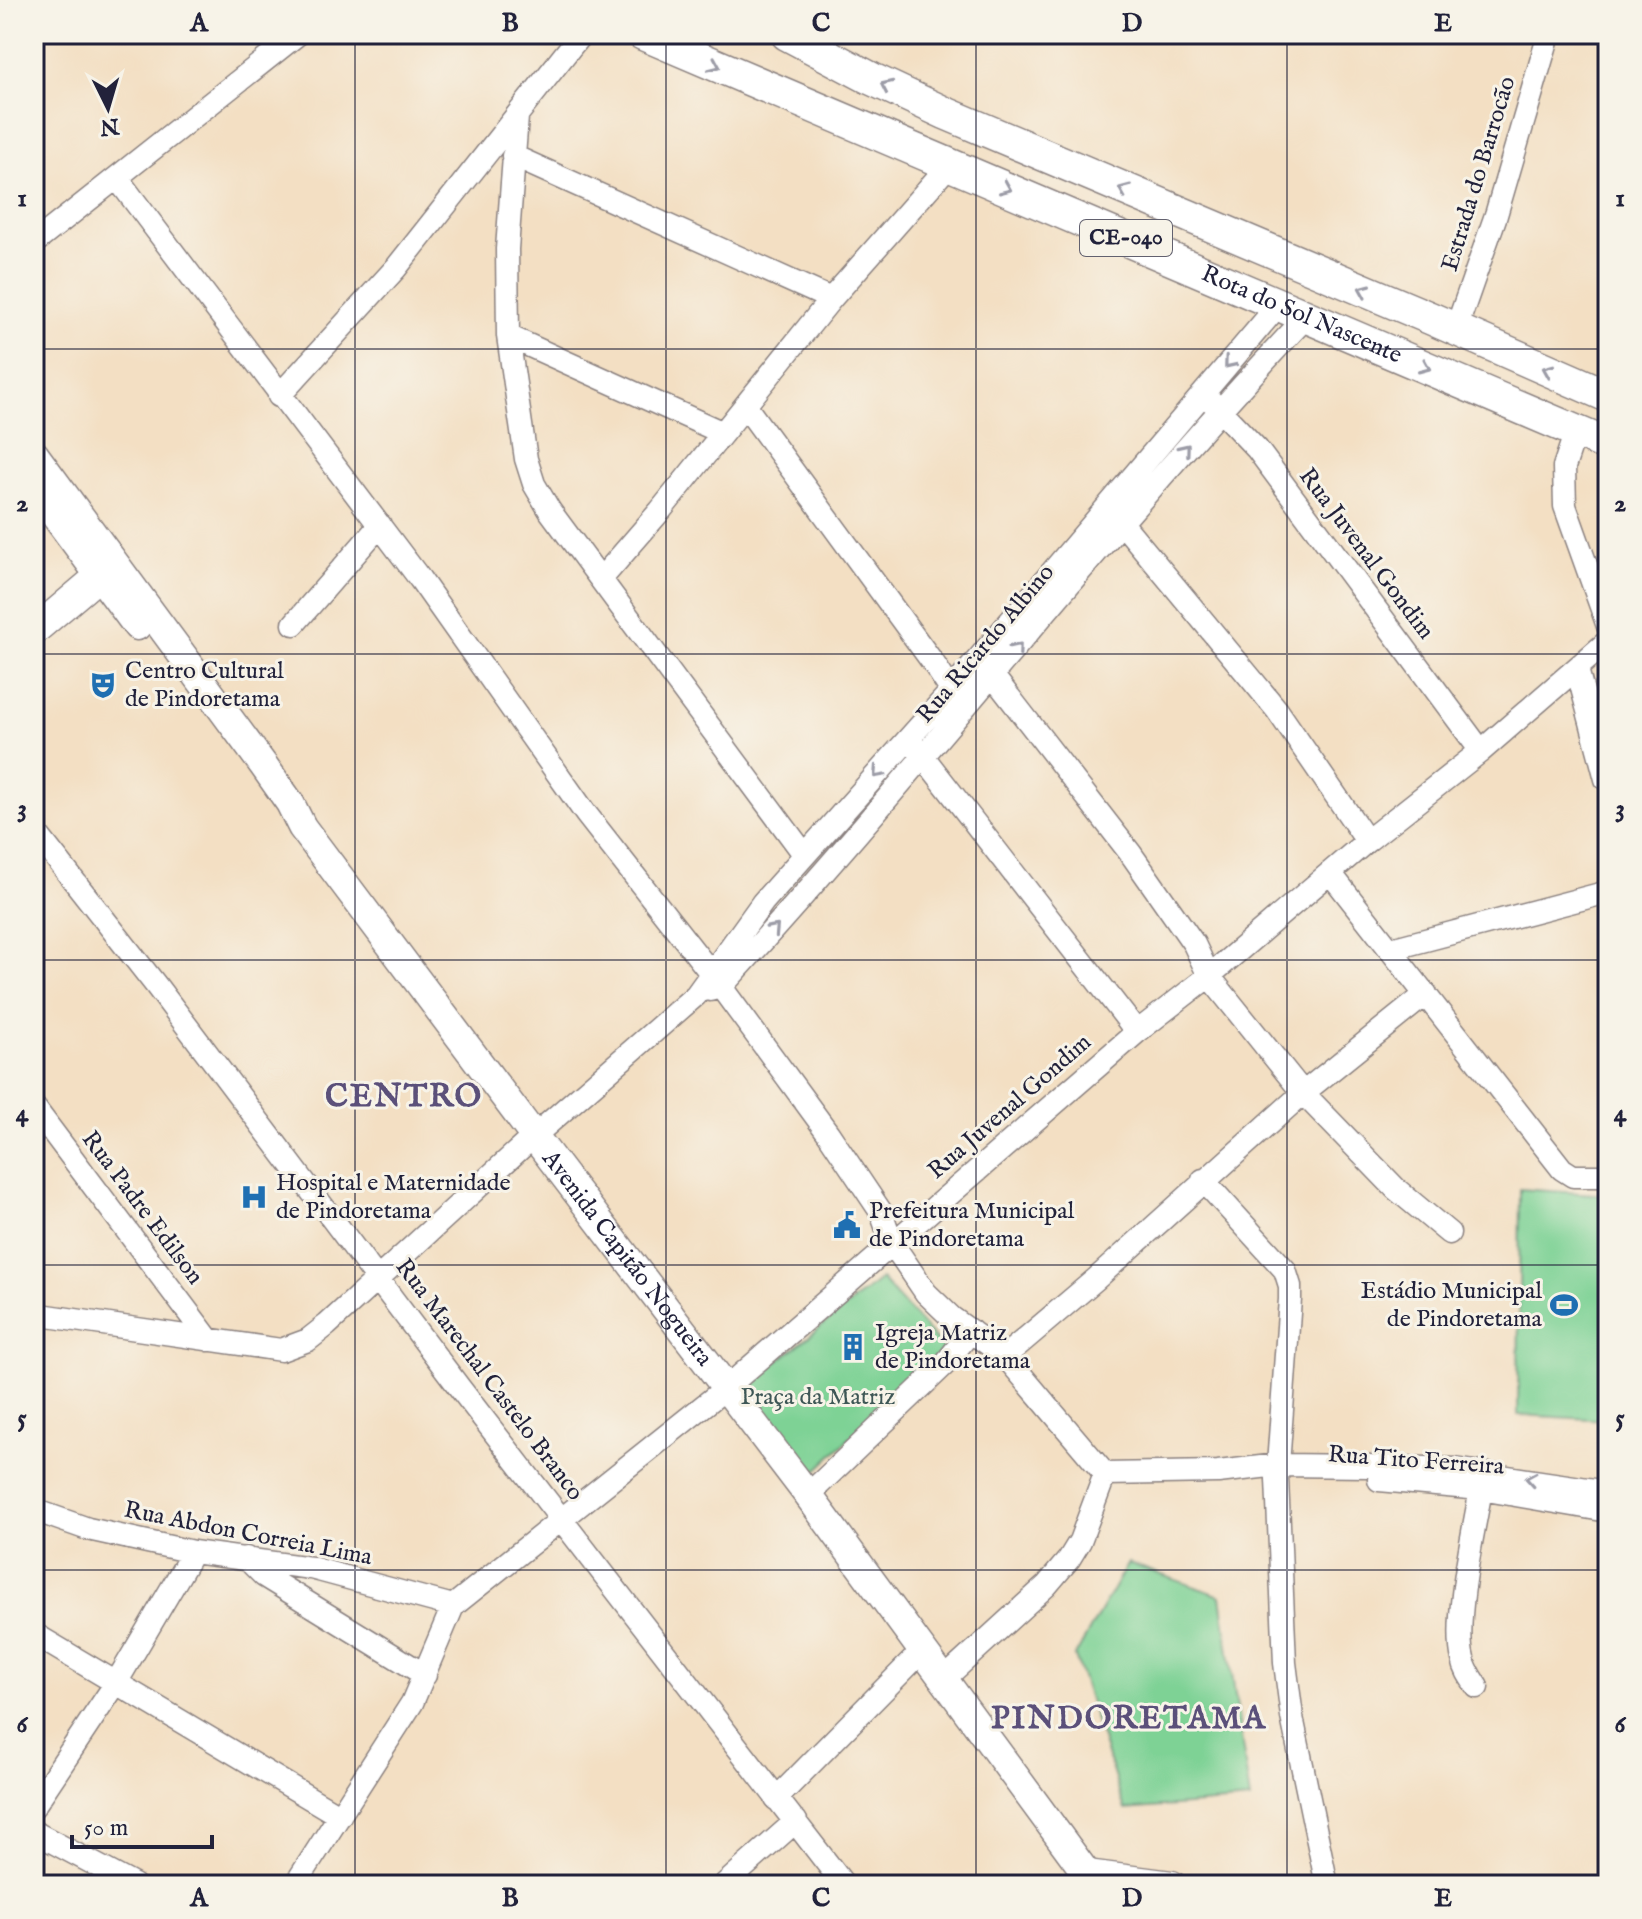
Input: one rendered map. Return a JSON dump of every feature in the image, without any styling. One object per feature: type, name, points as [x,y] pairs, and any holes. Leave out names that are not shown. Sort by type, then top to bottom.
[{"type":"highway","name":"Rota do Sol Nascente","points":[[643,34],[1608,445]]},
{"type":"highway","name":"Rota do Sol Nascente","points":[[787,34],[945,113],[1608,396]]},
{"type":"main road","name":"Avenida Capitão Nogueira","points":[[34,454],[107,570]]},
{"type":"main road","name":"Avenida Capitão Nogueira","points":[[34,487],[107,570],[264,766],[290,803],[302,827],[808,1495],[1091,1880]]},
{"type":"main road","points":[[34,631],[107,570]]},
{"type":"main road","points":[[1091,1880],[1172,1885]]},
{"type":"street","points":[[34,243],[298,34]]},
{"type":"street","points":[[279,396],[396,268],[581,34]]},
{"type":"street","name":"Estrada do Barrocão","points":[[1456,329],[1496,215],[1549,34]]},
{"type":"street","points":[[517,117],[507,249],[508,336],[529,472],[550,511],[804,854]]},
{"type":"street","points":[[513,156],[831,299]]},
{"type":"street","points":[[601,579],[746,407],[831,299],[950,164]]},
{"type":"street","points":[[117,178],[279,396],[380,525],[586,814],[716,979],[828,1133],[881,1212],[892,1243],[926,1293],[952,1318],[1005,1356],[1105,1474],[1080,1541],[1069,1559],[1047,1585],[944,1679]]},
{"type":"street","name":"Rua Ricardo Albino","points":[[716,979],[820,878],[993,676],[1043,600],[1211,401],[1293,310]]},
{"type":"street","points":[[508,336],[723,433]]},
{"type":"street","name":"Rua Ricardo Albino","points":[[716,979],[763,902],[804,854],[951,691],[1122,523],[1211,401]]},
{"type":"street","name":"Rua Juvenal Gondim","points":[[1211,401],[1257,449],[1481,751]]},
{"type":"street","points":[[746,407],[925,651],[964,710]]},
{"type":"street","points":[[1576,431],[1564,467],[1565,506],[1608,626]]},
{"type":"street","points":[[1122,523],[1277,710],[1367,841]]},
{"type":"street","points":[[294,624],[380,525]]},
{"type":"street","name":"Rua Juvenal Gondim","points":[[295,1885],[412,1703],[453,1606],[726,1388],[1137,1032],[1209,976],[1367,841],[1481,751],[1608,641]]},
{"type":"street","points":[[1577,669],[1606,779]]},
{"type":"street","points":[[993,676],[1131,854],[1194,944],[1209,976],[1303,1093],[1396,1189],[1449,1233]]},
{"type":"street","points":[[908,739],[925,756],[1137,1032]]},
{"type":"street","name":"Rua Marechal Castelo Branco","points":[[34,830],[844,1885]]},
{"type":"street","points":[[1331,874],[1562,1169],[1573,1176],[1608,1176]]},
{"type":"street","points":[[1391,949],[1608,892]]},
{"type":"street","points":[[34,1314],[281,1350],[297,1346],[327,1325],[534,1136],[716,979]]},
{"type":"street","points":[[1005,1356],[1096,1279],[1303,1093],[1426,994]]},
{"type":"street","name":"Rua Padre Edilson","points":[[34,1107],[209,1340]]},
{"type":"street","points":[[1203,1180],[1275,1258],[1289,1278],[1278,1472],[1285,1663],[1292,1717],[1327,1885]]},
{"type":"street","points":[[808,1495],[953,1355],[971,1331]]},
{"type":"street","name":"Rua Tito Ferreira","points":[[1105,1474],[1455,1469],[1608,1492]]},
{"type":"street","name":"Rua Tito Ferreira","points":[[1278,1472],[1481,1489],[1608,1511]]},
{"type":"street","points":[[1477,1687],[1462,1658],[1460,1639],[1481,1489]]},
{"type":"street","name":"Rua Abdon Correia Lima","points":[[34,1510],[88,1529],[193,1552],[311,1568],[453,1606]]},
{"type":"street","points":[[34,1806],[116,1683],[193,1552]]},
{"type":"street","points":[[246,1558],[264,1576],[425,1675]]},
{"type":"street","points":[[34,1634],[340,1816]]},
{"type":"street","points":[[776,1799],[923,1650]]},
{"type":"street","points":[[724,1885],[796,1821]]},
{"type":"street","points":[[34,1832],[134,1885]]},
{"type":"green space","name":"Estádio Municipal de Pindoretama","points":[[1520,1189],[1608,1195],[1608,1420],[1518,1415]]},
{"type":"green space","name":"Praça da Matriz","points":[[881,1279],[944,1349],[808,1478],[744,1388]]},
{"type":"green space","points":[[1128,1563],[1221,1596],[1250,1800],[1125,1810],[1075,1656]]},
{"type":"place","name":"Centro Cultural de Pindoretama","points":[[103,685]]},
{"type":"place","name":"Hospital e Maternidade de Pindoretama","points":[[254,1197]]},
{"type":"place","name":"Prefeitura Municipal de Pindoretama","points":[[847,1225]]},
{"type":"place","name":"Estádio Municipal de Pindoretama","points":[[1564,1305]]},
{"type":"place","name":"Igreja Matriz de Pindoretama","points":[[853,1347]]},
{"type":"district","name":"CENTRO","points":[[404,1097]]},
{"type":"district","name":"PINDORETAMA","points":[[1129,1719]]}]
